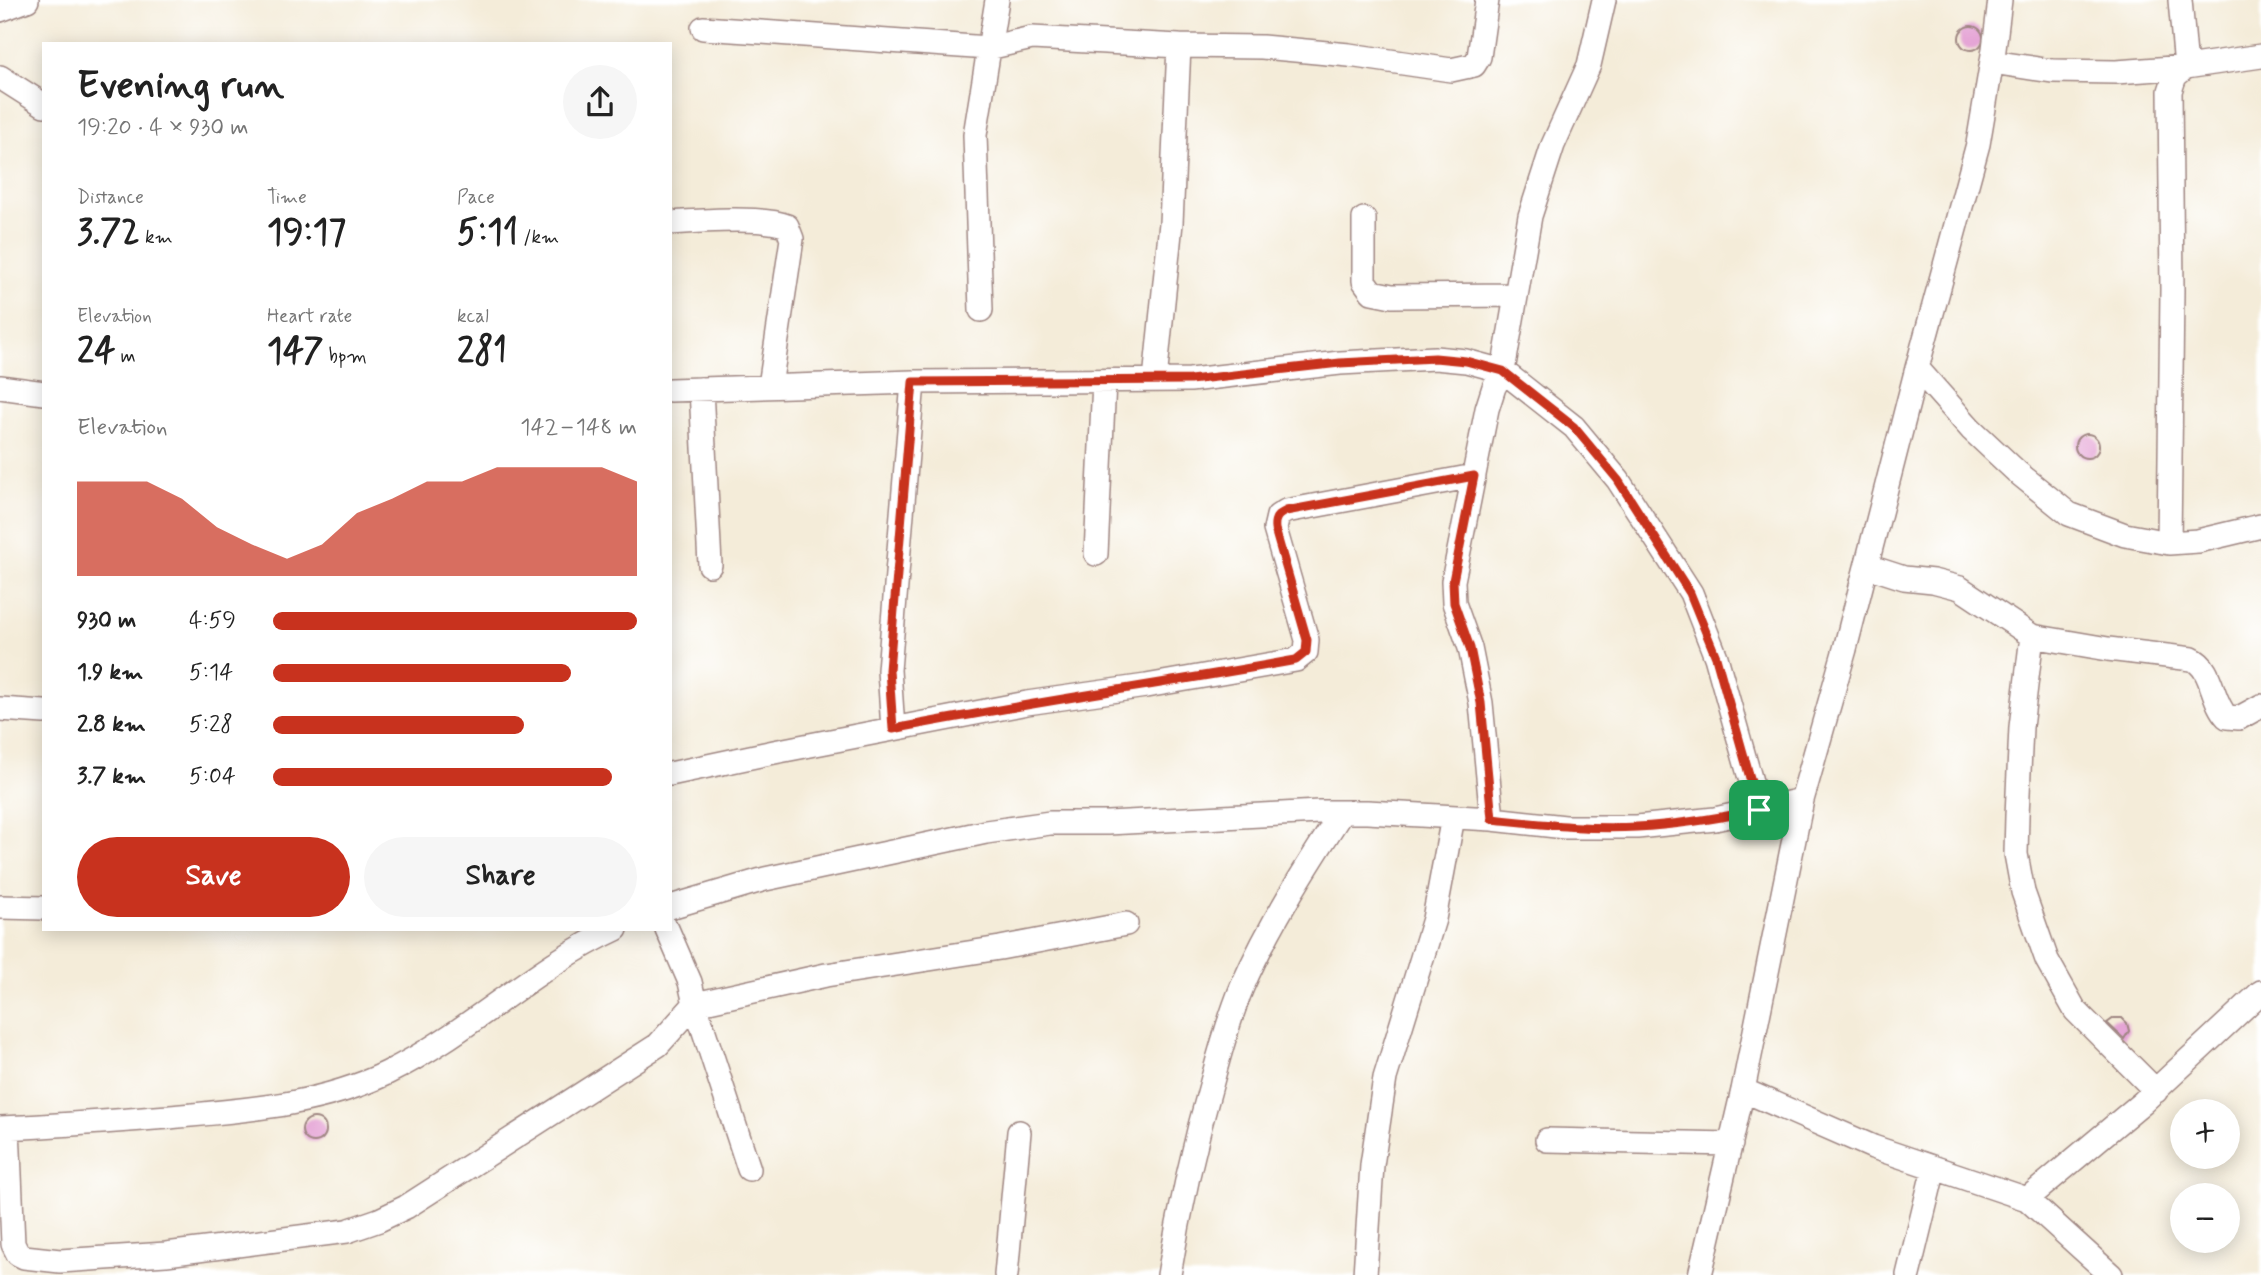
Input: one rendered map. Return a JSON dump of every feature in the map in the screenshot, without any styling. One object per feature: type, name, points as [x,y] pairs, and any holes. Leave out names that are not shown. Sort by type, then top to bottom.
[{"type":"street","points":[[0,10],[27,0]]},
{"type":"street","points":[[981,310],[975,135],[997,0]]},
{"type":"street","points":[[703,28],[988,48],[1032,38],[1178,46],[1262,47],[1349,55],[1451,70],[1474,65],[1479,57],[1487,0]]},
{"type":"street","points":[[1492,819],[1481,703],[1470,648],[1454,603],[1453,581],[1487,409],[1503,371],[1530,216],[1552,145],[1589,65],[1604,0]]},
{"type":"street","points":[[1700,1275],[1743,1090],[1802,800],[1846,649],[1917,368],[1978,144],[2000,0]]},
{"type":"street","points":[[2180,0],[2186,67]]},
{"type":"street","points":[[1155,380],[1171,223],[1178,46]]},
{"type":"street","points":[[1992,62],[2052,71],[2116,72],[2186,67],[2261,56]]},
{"type":"street","points":[[2169,542],[2172,290],[2170,91],[2175,76],[2186,67]]},
{"type":"street","points":[[0,77],[42,104]]},
{"type":"street","points":[[1364,219],[1364,281],[1372,292],[1392,296],[1516,295]]},
{"type":"street","points":[[672,223],[746,221],[780,223],[787,226],[792,239],[770,386]]},
{"type":"street","points":[[672,390],[913,382],[1190,380],[1340,363],[1435,358],[1466,361],[1503,371],[1574,427],[1618,480],[1684,583],[1716,657],[1759,810]]},
{"type":"street","points":[[1917,368],[1971,429],[2017,472],[2069,514],[2125,536],[2169,542],[2198,541],[2261,526]]},
{"type":"street","points":[[1096,554],[1104,381]]},
{"type":"street","points":[[893,729],[889,670],[913,382]]},
{"type":"street","points":[[0,387],[42,393]]},
{"type":"street","points":[[701,388],[710,565]]},
{"type":"street","points":[[672,774],[1027,703],[1146,687],[1296,660],[1306,652],[1307,640],[1275,529],[1275,519],[1286,511],[1474,476]]},
{"type":"street","points":[[1867,566],[1903,578],[1960,587],[2032,636],[2192,659],[2202,665],[2220,708],[2227,717],[2239,718],[2261,706]]},
{"type":"street","points":[[2032,636],[2021,727],[2017,816],[2016,854],[2023,892],[2048,960],[2075,1010],[2155,1091]]},
{"type":"street","points":[[0,709],[42,712]]},
{"type":"street","points":[[672,906],[765,879],[973,835],[1050,823],[1108,823],[1342,812],[1492,819],[1565,827],[1637,827],[1715,819],[1802,800]]},
{"type":"street","points":[[1169,1275],[1192,1152],[1220,1051],[1241,989],[1299,879],[1342,812]]},
{"type":"street","points":[[1365,1275],[1372,1165],[1385,1078],[1434,919],[1453,817]]},
{"type":"street","points":[[0,907],[42,908]]},
{"type":"street","points":[[612,931],[552,963],[440,1044],[386,1073],[324,1097],[257,1110],[4,1128],[13,1244],[18,1254],[61,1268],[347,1231],[406,1207],[658,1045],[695,1004],[826,975],[1000,948],[1126,924]]},
{"type":"street","points":[[668,931],[690,982],[749,1169]]},
{"type":"street","points":[[2028,1199],[2256,1006]]},
{"type":"street","points":[[1743,1090],[1873,1147],[2028,1199],[2111,1275]]},
{"type":"street","points":[[1006,1275],[1019,1132]]},
{"type":"street","points":[[1547,1140],[1731,1144]]},
{"type":"street","points":[[1909,1275],[1934,1168]]},
{"type":"building","points":[[1971,26],[1979,30],[1983,38],[1979,46],[1971,50],[1963,46],[1959,38],[1963,30]]},
{"type":"building","points":[[2087,434],[2095,438],[2099,446],[2095,454],[2087,458],[2079,454],[2075,446],[2079,438]]},
{"type":"building","points":[[2114,1018],[2122,1018],[2127,1023],[2129,1031],[2124,1039],[2107,1023]]},
{"type":"building","points":[[314,1118],[322,1122],[326,1130],[322,1138],[314,1142],[306,1138],[302,1130],[306,1122]]},
{"type":"route","points":[[1435,358],[1466,361],[1503,371],[1574,427],[1618,480],[1690,593],[1716,657],[1759,810],[1715,819],[1637,827],[1565,827],[1492,819],[1481,703],[1470,648],[1454,603],[1453,581],[1474,476],[1286,511],[1275,519],[1275,529],[1307,640],[1308,646],[1303,657],[1146,687],[1027,703],[893,729],[889,670],[913,382],[1190,380],[1340,363],[1435,358]]}]
